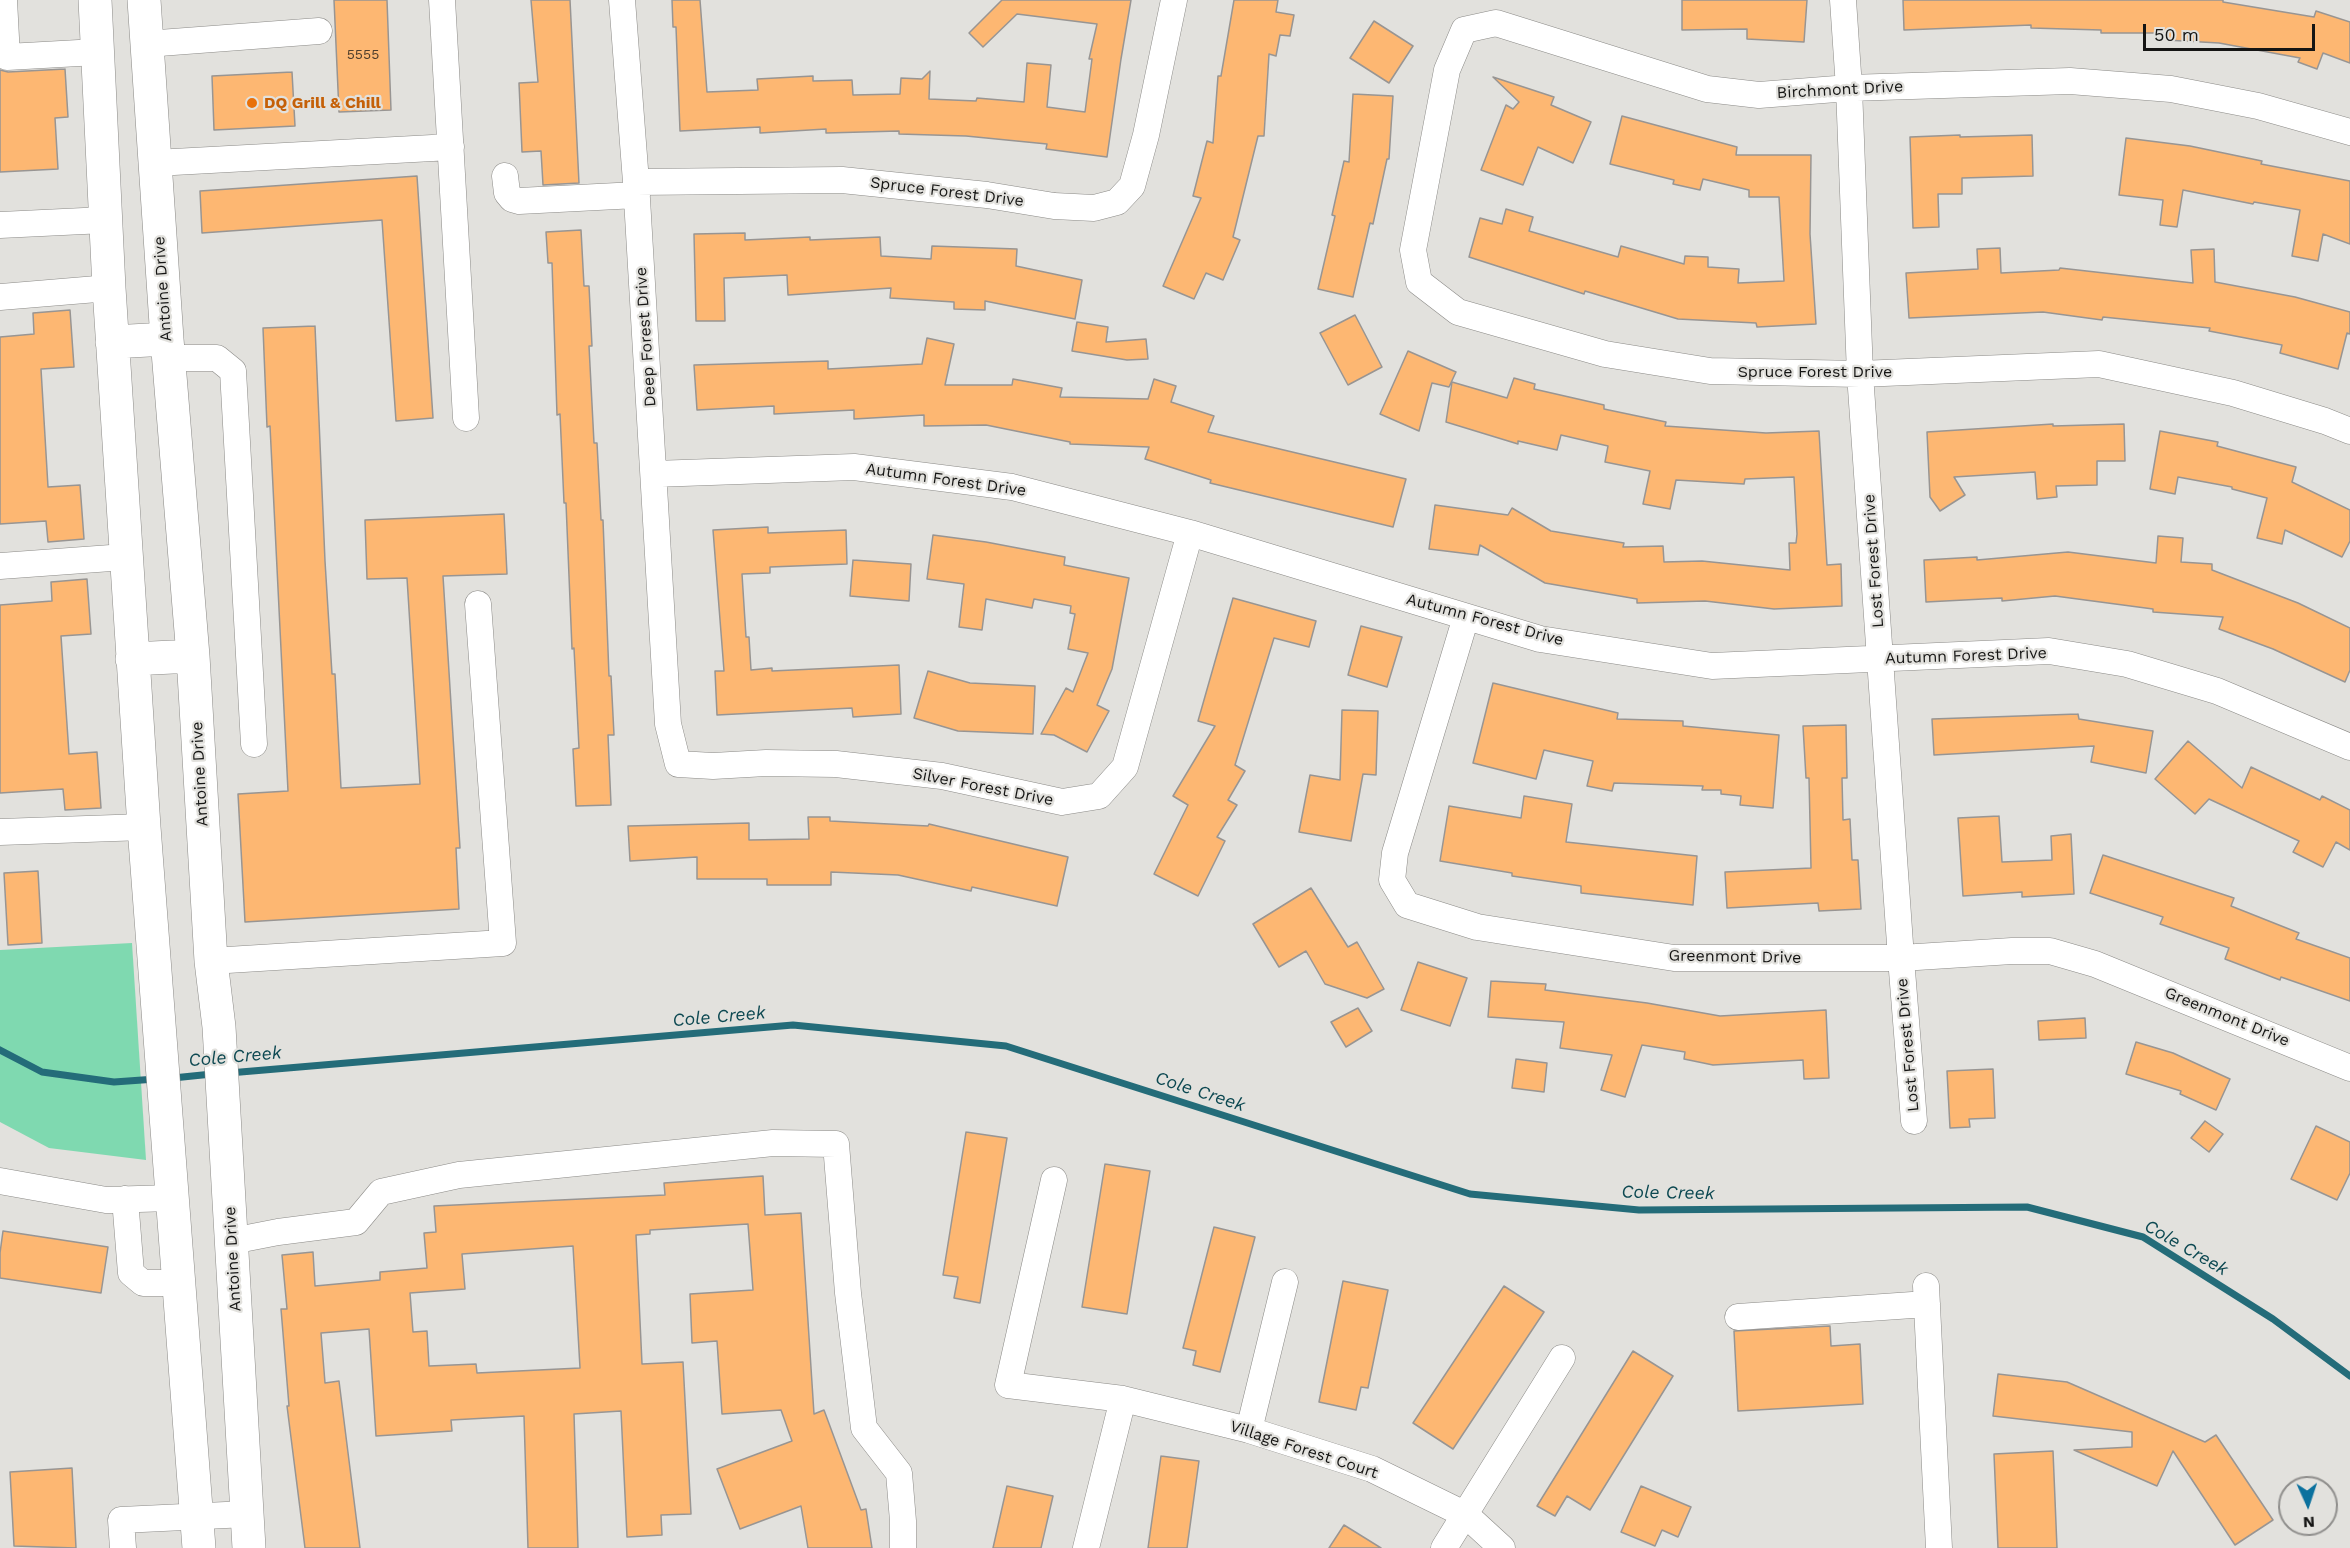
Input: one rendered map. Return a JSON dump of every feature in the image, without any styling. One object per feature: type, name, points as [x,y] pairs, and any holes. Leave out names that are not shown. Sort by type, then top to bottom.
[{"type":"main road","points":[[94,0],[125,557],[171,1198],[198,1532]]},
{"type":"main road","name":"Antoine Drive","points":[[144,0],[167,349],[193,656],[211,962],[219,1027],[249,1548]]},
{"type":"main road","points":[[112,342],[167,349]]},
{"type":"main road","points":[[132,659],[193,656]]},
{"type":"street","points":[[4,0],[7,57],[97,52]]},
{"type":"street","points":[[442,0],[466,418]]},
{"type":"street","name":"Deep Forest Drive","points":[[622,0],[637,189],[666,674]]},
{"type":"street","name":"Spruce Forest Drive","points":[[505,176],[507,193],[512,199],[519,201],[637,189],[842,180],[987,195],[1054,206],[1094,208],[1117,202],[1132,186],[1146,135],[1174,0]]},
{"type":"street","name":"Lost Forest Drive","points":[[1843,0],[1850,88],[1860,374],[1914,1121]]},
{"type":"street","name":"Birchmont Drive","points":[[1431,154],[1447,70],[1464,30],[1496,23],[1707,89],[1758,95],[1850,88],[2070,81],[2171,89],[2258,106],[2350,132]]},
{"type":"street","points":[[146,44],[319,31]]},
{"type":"street","points":[[155,163],[451,147]]},
{"type":"street","name":"Spruce Forest Drive","points":[[1431,154],[1413,250],[1419,282],[1458,312],[1605,354],[1710,371],[1860,374],[2099,364],[2233,393],[2350,431]]},
{"type":"street","points":[[0,225],[105,220]]},
{"type":"street","points":[[0,297],[109,288]]},
{"type":"street","points":[[167,349],[217,358],[233,371],[254,744]]},
{"type":"street","name":"Autumn Forest Drive","points":[[654,474],[854,467],[1012,487],[1190,533],[1540,639],[1712,666],[2049,651],[2127,664],[2217,691],[2350,747]]},
{"type":"street","name":"Silver Forest Drive","points":[[666,674],[668,724],[678,764],[713,766],[766,763],[836,764],[942,776],[1062,802],[1099,796],[1125,767],[1190,533]]},
{"type":"street","points":[[0,566],[125,557]]},
{"type":"street","points":[[211,962],[503,943],[478,604]]},
{"type":"street","name":"Greenmont Drive","points":[[1466,617],[1395,853],[1392,880],[1407,905],[1477,927],[1674,958],[1901,958],[2050,951],[2095,964],[2350,1068]]},
{"type":"street","points":[[0,832],[144,827]]},
{"type":"street","points":[[232,1241],[278,1232],[356,1222],[381,1192],[459,1175],[773,1143],[836,1144],[848,1293],[864,1428],[899,1473],[903,1548]]},
{"type":"street","name":"Village Forest Court","points":[[1054,1180],[1008,1385],[1123,1400],[1249,1430],[1372,1469],[1466,1515],[1502,1548]]},
{"type":"street","points":[[0,1181],[106,1200],[171,1198]]},
{"type":"street","points":[[125,1199],[132,1273],[143,1283],[178,1283]]},
{"type":"street","points":[[1249,1430],[1286,1282]]},
{"type":"street","points":[[1738,1317],[1926,1295],[1939,1548]]},
{"type":"street","points":[[1444,1548],[1562,1358]]},
{"type":"street","points":[[1086,1548],[1123,1400]]},
{"type":"street","points":[[123,1548],[121,1520],[198,1532],[247,1514]]},
{"type":"green space","points":[[132,943],[146,1160],[49,1148],[0,1122],[0,950]]},
{"type":"building","points":[[334,0],[387,0],[391,110],[339,112]]},
{"type":"building","points":[[531,0],[570,0],[579,183],[543,185],[541,151],[522,152],[519,83],[538,82]]},
{"type":"building","points":[[672,0],[700,0],[707,92],[758,90],[757,79],[813,76],[813,81],[852,80],[853,95],[900,94],[901,78],[922,79],[930,71],[929,99],[976,101],[977,98],[1024,102],[1027,63],[1051,65],[1047,107],[1085,112],[1092,59],[1089,59],[1097,24],[1017,14],[983,47],[969,33],[1002,0],[1131,0],[1107,157],[1046,149],[1047,144],[966,136],[899,134],[899,131],[826,133],[826,129],[760,133],[760,127],[680,131],[676,27],[673,27]]},
{"type":"building","points":[[1234,0],[1278,0],[1276,12],[1294,15],[1290,36],[1280,35],[1276,56],[1269,54],[1264,136],[1258,136],[1233,237],[1240,240],[1223,280],[1206,273],[1194,299],[1163,286],[1201,198],[1193,196],[1207,141],[1213,143],[1218,76],[1221,76]]},
{"type":"building","points":[[1682,0],[1807,0],[1804,42],[1747,39],[1747,29],[1682,30]]},
{"type":"building","points":[[1903,0],[2223,0],[2223,2],[2314,17],[2316,11],[2350,22],[2350,63],[2323,53],[2317,69],[2298,62],[2300,58],[2219,43],[2166,40],[2167,33],[2101,33],[2101,30],[2031,28],[2031,25],[1904,30]]},
{"type":"building","points":[[1374,21],[1413,46],[1389,83],[1350,58]]},
{"type":"building","points":[[65,69],[68,117],[55,118],[58,169],[0,172],[0,70],[8,72]]},
{"type":"building","points":[[292,72],[295,126],[214,130],[212,76]]},
{"type":"building","points":[[1493,77],[1554,97],[1551,105],[1591,122],[1573,163],[1538,147],[1523,185],[1481,170],[1506,105],[1513,109],[1519,102]]},
{"type":"building","points":[[1353,94],[1393,96],[1389,159],[1387,159],[1373,224],[1370,223],[1353,297],[1318,289],[1335,216],[1332,215],[1344,161],[1349,162]]},
{"type":"building","points":[[1622,116],[1737,147],[1736,155],[1811,155],[1810,234],[1816,324],[1757,327],[1756,323],[1678,319],[1585,291],[1584,294],[1469,257],[1480,218],[1502,224],[1506,209],[1533,217],[1529,231],[1618,257],[1621,246],[1684,264],[1685,256],[1708,257],[1708,267],[1739,269],[1738,283],[1784,281],[1779,197],[1749,197],[1749,190],[1703,179],[1700,190],[1673,184],[1674,180],[1610,164]]},
{"type":"building","points":[[1960,135],[1960,137],[2032,135],[2033,176],[1962,178],[1962,194],[1938,194],[1939,227],[1913,228],[1910,137]]},
{"type":"building","points":[[2126,138],[2190,146],[2262,161],[2261,164],[2350,181],[2350,244],[2323,234],[2318,261],[2292,256],[2300,210],[2254,202],[2253,204],[2183,190],[2177,227],[2160,225],[2163,200],[2119,195]]},
{"type":"building","points":[[417,176],[433,418],[396,421],[382,220],[202,233],[200,191]]},
{"type":"building","points":[[581,230],[584,286],[589,286],[592,346],[589,346],[594,443],[597,443],[601,520],[603,520],[609,676],[611,676],[614,735],[608,735],[611,805],[576,806],[573,749],[579,748],[574,648],[572,649],[560,414],[557,415],[552,263],[548,263],[546,232]]},
{"type":"building","points":[[745,233],[745,240],[880,237],[881,256],[931,259],[932,246],[1017,249],[1016,266],[1082,280],[1075,319],[985,301],[985,310],[954,309],[954,302],[890,298],[891,288],[788,295],[787,275],[724,278],[725,321],[696,321],[694,234]]},
{"type":"building","points":[[2000,248],[2001,273],[2059,270],[2060,268],[2193,283],[2191,250],[2214,249],[2215,282],[2295,297],[2350,312],[2350,334],[2347,333],[2338,369],[2280,353],[2282,345],[2209,331],[2210,328],[2103,317],[2102,320],[2043,312],[1909,318],[1906,273],[1978,269],[1977,249]]},
{"type":"building","points":[[70,310],[74,367],[41,369],[48,487],[80,485],[84,539],[48,542],[46,521],[0,524],[0,337],[34,334],[33,313]]},
{"type":"building","points":[[1355,315],[1382,367],[1348,385],[1320,333]]},
{"type":"building","points":[[1077,322],[1108,327],[1106,342],[1146,339],[1148,359],[1127,360],[1072,351]]},
{"type":"building","points":[[315,326],[325,561],[332,674],[335,674],[341,788],[420,784],[407,578],[367,579],[365,520],[504,514],[507,574],[443,576],[460,848],[456,848],[459,909],[245,922],[238,794],[288,791],[263,328]]},
{"type":"building","points":[[927,338],[954,344],[945,385],[1012,385],[1013,379],[1062,388],[1060,397],[1148,399],[1154,379],[1176,386],[1171,402],[1214,416],[1208,432],[1406,479],[1393,527],[1210,483],[1211,480],[1145,459],[1149,447],[1070,444],[1070,442],[986,425],[924,426],[924,415],[854,419],[854,410],[774,414],[774,406],[697,410],[694,365],[828,361],[828,369],[922,364]]},
{"type":"building","points":[[1408,351],[1456,372],[1449,387],[1432,383],[1419,431],[1380,414]]},
{"type":"building","points":[[1514,378],[1535,384],[1534,389],[1604,405],[1604,409],[1666,422],[1665,426],[1766,433],[1819,431],[1827,565],[1841,564],[1842,606],[1774,609],[1705,601],[1637,603],[1637,599],[1545,583],[1480,545],[1478,555],[1429,549],[1435,505],[1508,515],[1512,508],[1551,531],[1624,543],[1623,547],[1663,546],[1664,562],[1702,561],[1790,570],[1789,543],[1796,543],[1797,534],[1794,477],[1745,479],[1744,484],[1676,480],[1670,509],[1643,504],[1650,471],[1605,462],[1608,446],[1561,435],[1557,450],[1518,441],[1518,444],[1446,422],[1452,382],[1507,398]]},
{"type":"building","points":[[2053,424],[2053,426],[2124,424],[2125,461],[2097,461],[2097,485],[2056,486],[2057,497],[2037,499],[2035,472],[1954,477],[1965,495],[1940,511],[1930,497],[1927,432]]},
{"type":"building","points":[[2160,431],[2218,442],[2217,446],[2296,467],[2292,482],[2350,510],[2350,541],[2342,557],[2285,530],[2282,544],[2257,538],[2267,498],[2232,489],[2232,487],[2178,477],[2175,494],[2150,489]]},
{"type":"building","points":[[768,527],[768,533],[846,530],[847,564],[770,567],[770,573],[742,574],[746,637],[749,637],[751,670],[899,665],[901,714],[853,717],[852,708],[717,715],[715,671],[724,671],[713,530]]},
{"type":"building","points":[[933,535],[986,542],[1065,557],[1064,565],[1129,578],[1112,669],[1097,705],[1109,711],[1087,752],[1054,735],[1041,734],[1066,688],[1073,692],[1088,653],[1068,649],[1075,614],[1070,613],[1071,606],[1034,599],[1032,608],[986,599],[982,630],[959,627],[964,584],[927,579]]},
{"type":"building","points":[[2158,536],[2183,538],[2181,562],[2212,564],[2212,570],[2298,603],[2350,628],[2350,670],[2345,682],[2273,649],[2219,629],[2223,617],[2153,612],[2153,609],[2055,596],[2002,601],[2002,598],[1926,602],[1924,560],[1977,557],[1977,560],[2068,552],[2156,563]]},
{"type":"building","points":[[853,560],[911,564],[909,601],[850,596]]},
{"type":"building","points":[[87,579],[91,634],[61,636],[69,754],[97,752],[101,808],[65,810],[63,789],[0,793],[0,605],[52,601],[51,582]]},
{"type":"building","points":[[1233,598],[1316,621],[1309,647],[1274,638],[1235,765],[1245,771],[1228,800],[1237,805],[1217,837],[1225,841],[1198,896],[1154,874],[1188,805],[1173,796],[1215,726],[1198,721]]},
{"type":"building","points":[[1361,626],[1402,637],[1387,687],[1348,675]]},
{"type":"building","points":[[928,671],[970,683],[1035,686],[1033,734],[958,731],[914,718]]},
{"type":"building","points":[[1493,683],[1618,713],[1617,719],[1683,721],[1683,726],[1779,735],[1773,808],[1740,805],[1741,796],[1721,794],[1721,790],[1702,790],[1703,786],[1614,783],[1612,791],[1587,786],[1593,761],[1544,750],[1536,779],[1473,763]]},
{"type":"building","points":[[1342,710],[1378,711],[1376,775],[1363,774],[1351,841],[1299,832],[1310,775],[1340,780]]},
{"type":"building","points":[[2078,714],[2079,719],[2153,731],[2146,773],[2091,762],[2094,746],[1934,755],[1932,719]]},
{"type":"building","points":[[1846,725],[1847,778],[1842,778],[1843,820],[1850,819],[1852,860],[1858,860],[1861,909],[1819,911],[1818,903],[1727,908],[1725,872],[1811,868],[1809,778],[1806,778],[1803,726]]},
{"type":"building","points":[[2188,741],[2242,788],[2251,767],[2320,800],[2322,796],[2350,810],[2350,850],[2336,842],[2323,867],[2293,852],[2299,841],[2209,799],[2195,814],[2155,779]]},
{"type":"building","points":[[1524,796],[1572,804],[1566,842],[1697,856],[1693,905],[1581,893],[1581,886],[1512,876],[1512,873],[1440,861],[1449,806],[1521,818]]},
{"type":"building","points":[[1999,816],[2002,862],[2052,860],[2051,836],[2071,834],[2074,894],[2022,897],[2022,892],[1963,896],[1958,818]]},
{"type":"building","points":[[808,817],[830,817],[830,821],[928,826],[929,824],[1068,857],[1057,906],[972,887],[971,891],[898,875],[831,872],[831,885],[767,885],[767,879],[697,879],[697,857],[630,861],[628,826],[749,823],[749,840],[809,839]]},
{"type":"building","points":[[2103,855],[2234,898],[2231,906],[2299,933],[2296,939],[2350,958],[2350,1001],[2281,977],[2280,980],[2225,959],[2229,948],[2160,924],[2163,917],[2090,893]]},
{"type":"building","points":[[38,871],[42,943],[8,945],[4,873]]},
{"type":"building","points":[[1311,888],[1348,947],[1357,942],[1384,989],[1367,998],[1325,984],[1306,951],[1279,967],[1253,924]]},
{"type":"building","points":[[1418,962],[1467,978],[1450,1026],[1401,1010]]},
{"type":"building","points":[[1491,981],[1546,984],[1545,990],[1647,1003],[1720,1016],[1826,1010],[1829,1078],[1804,1079],[1803,1060],[1713,1065],[1684,1059],[1685,1052],[1642,1045],[1625,1097],[1601,1090],[1612,1055],[1560,1048],[1564,1022],[1488,1017]]},
{"type":"building","points":[[1358,1008],[1372,1031],[1346,1047],[1331,1022]]},
{"type":"building","points":[[2085,1018],[2086,1038],[2039,1040],[2038,1021]]},
{"type":"building","points":[[2136,1042],[2173,1053],[2230,1079],[2216,1110],[2180,1094],[2181,1091],[2126,1074]]},
{"type":"building","points":[[1516,1059],[1547,1063],[1544,1092],[1512,1088]]},
{"type":"building","points":[[1993,1069],[1995,1118],[1969,1119],[1970,1127],[1950,1128],[1947,1071]]},
{"type":"building","points":[[2205,1121],[2223,1134],[2209,1152],[2191,1138]]},
{"type":"building","points":[[2316,1126],[2350,1142],[2350,1173],[2337,1200],[2291,1179]]},
{"type":"building","points":[[966,1132],[1007,1138],[980,1303],[954,1298],[958,1277],[943,1275]]},
{"type":"building","points":[[1105,1164],[1150,1171],[1127,1314],[1082,1307]]},
{"type":"building","points":[[763,1176],[765,1215],[801,1213],[814,1414],[824,1410],[861,1510],[866,1509],[872,1548],[808,1548],[801,1506],[740,1529],[717,1469],[792,1441],[781,1410],[722,1414],[717,1341],[692,1343],[690,1294],[753,1290],[748,1224],[650,1230],[650,1234],[636,1235],[642,1364],[683,1362],[691,1514],[661,1515],[662,1535],[627,1537],[621,1411],[574,1414],[578,1548],[528,1548],[524,1416],[451,1420],[452,1431],[376,1436],[369,1329],[321,1333],[325,1383],[339,1381],[360,1548],[305,1548],[287,1406],[289,1406],[281,1309],[287,1309],[282,1255],[313,1252],[315,1286],[380,1280],[380,1272],[427,1268],[424,1233],[436,1232],[434,1206],[665,1195],[664,1183]],"holes":[[[573,1246],[580,1368],[477,1373],[476,1364],[429,1366],[427,1331],[413,1332],[410,1293],[465,1289],[462,1254]]]},
{"type":"building","points":[[1214,1227],[1255,1237],[1220,1372],[1193,1365],[1196,1351],[1183,1348]]},
{"type":"building","points":[[3,1231],[108,1247],[101,1293],[0,1278]]},
{"type":"building","points":[[1343,1281],[1388,1290],[1368,1388],[1361,1387],[1356,1410],[1319,1402]]},
{"type":"building","points":[[1504,1286],[1544,1312],[1453,1449],[1413,1423]]},
{"type":"building","points":[[1830,1326],[1831,1346],[1860,1344],[1863,1404],[1738,1411],[1734,1331]]},
{"type":"building","points":[[1633,1351],[1673,1376],[1590,1510],[1567,1496],[1555,1516],[1537,1506]]},
{"type":"building","points":[[1998,1374],[2067,1382],[2205,1442],[2216,1435],[2273,1520],[2235,1545],[2173,1451],[2157,1486],[2074,1450],[2132,1447],[2132,1432],[1993,1416]]},
{"type":"building","points":[[2053,1451],[2057,1548],[1998,1548],[1994,1454]]},
{"type":"building","points":[[1161,1456],[1199,1461],[1187,1548],[1148,1548]]},
{"type":"building","points":[[72,1468],[76,1548],[14,1546],[10,1472]]},
{"type":"building","points":[[1007,1486],[1053,1496],[1041,1548],[993,1548]]},
{"type":"building","points":[[1641,1486],[1691,1507],[1678,1537],[1662,1530],[1655,1546],[1621,1532]]},
{"type":"building","points":[[1344,1525],[1381,1548],[1329,1548]]},
{"type":"waterway","name":"Cole Creek","points":[[229,1073],[793,1025],[1006,1046],[1470,1194],[1639,1210],[2027,1207],[2143,1237],[2273,1319],[2350,1376]]},
{"type":"waterway","name":"Cole Creek","points":[[0,1050],[42,1072],[114,1082],[156,1079]]},
{"type":"waterway","name":"Cole Creek","points":[[173,1078],[212,1074]]},
{"type":"place","name":"DQ Grill & Chill","points":[[252,103]]}]
